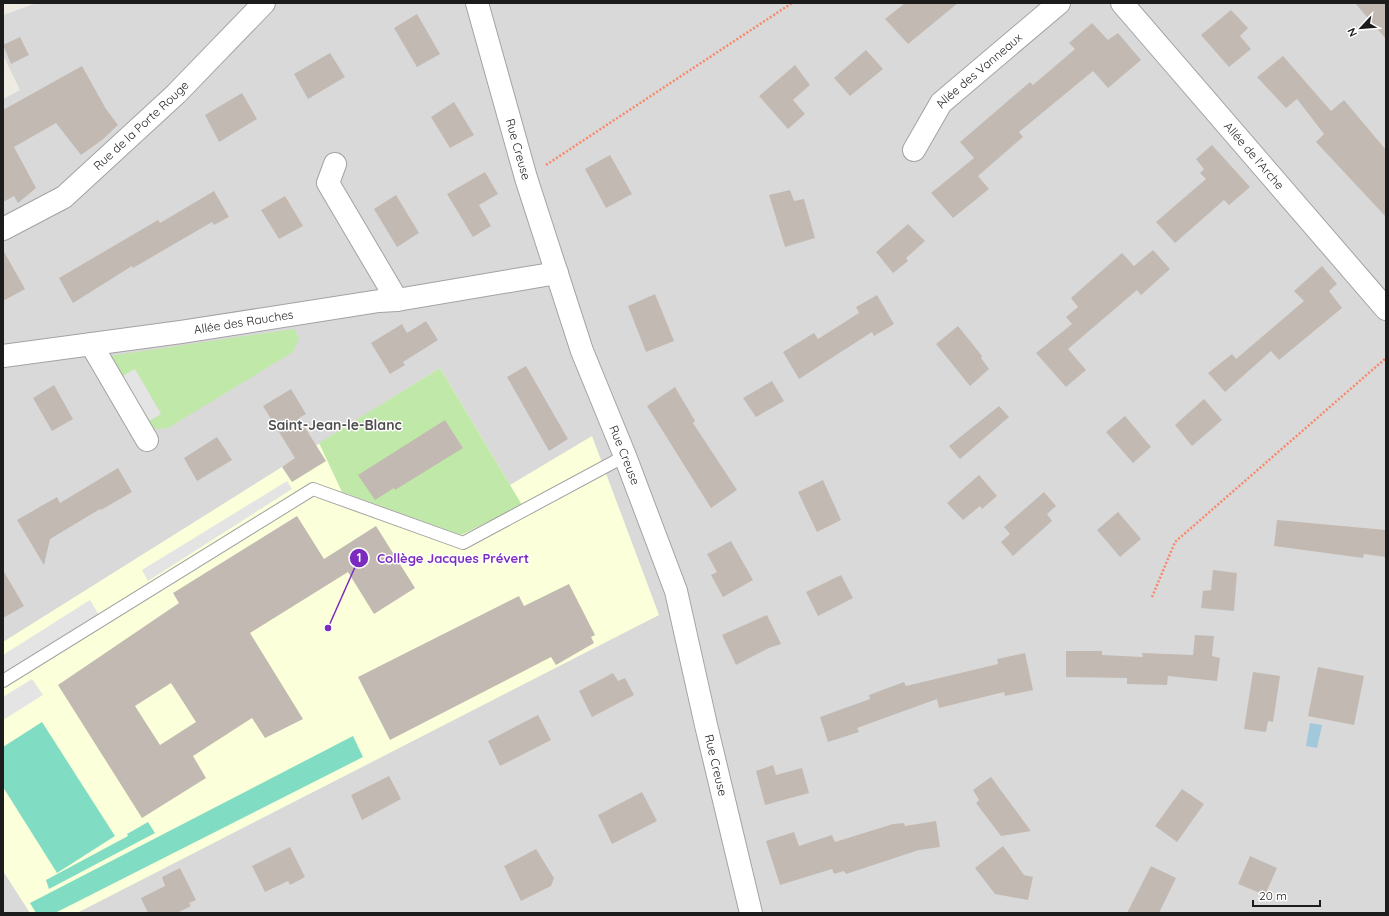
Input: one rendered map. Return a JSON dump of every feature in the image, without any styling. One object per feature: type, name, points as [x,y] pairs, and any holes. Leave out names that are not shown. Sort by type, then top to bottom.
[{"type":"street","name":"Rue de la Porte Rouge","points":[[3,229],[64,197],[176,94],[264,3]]},
{"type":"street","name":"Rue Creuse","points":[[477,3],[526,178],[582,351],[625,456],[676,591],[751,913]]},
{"type":"street","name":"Allée des Vanneaux","points":[[914,150],[941,103],[1059,3]]},
{"type":"street","name":"Allée de l'Arche","points":[[1122,3],[1386,309]]},
{"type":"street","points":[[335,164],[328,183],[397,300]]},
{"type":"street","name":"Allée des Rauches","points":[[3,356],[379,301],[397,300],[557,274]]},
{"type":"street","points":[[91,344],[147,440]]},
{"type":"lane","points":[[3,681],[313,489],[463,544],[625,456]]},
{"type":"path","points":[[526,178],[792,3]]},
{"type":"path","points":[[1152,597],[1175,542],[1386,358]]},
{"type":"shaded area","points":[[37,3],[1386,3],[1386,913],[3,913],[3,99],[20,90],[3,55],[3,15]]},
{"type":"shaded area","points":[[440,368],[510,485],[592,436],[659,615],[77,913],[30,913],[3,871],[3,642]]},
{"type":"shaded area","points":[[135,369],[161,414],[147,422],[121,377]]},
{"type":"shaded area","points":[[287,481],[292,489],[148,581],[142,570]]},
{"type":"shaded area","points":[[90,600],[99,615],[3,674],[3,655]]},
{"type":"shaded area","points":[[32,679],[43,695],[3,720],[3,697]]},
{"type":"green space","points":[[294,329],[299,338],[293,352],[168,428],[155,429],[147,422],[161,414],[135,370],[121,377],[109,356]]},
{"type":"green space","points":[[440,368],[522,505],[461,535],[342,492],[319,443]]},
{"type":"green space","points":[[42,722],[115,836],[57,873],[3,787],[3,747]]},
{"type":"green space","points":[[353,736],[363,757],[55,913],[36,913],[30,903]]},
{"type":"green space","points":[[148,822],[155,833],[49,889],[46,880],[128,836],[127,834]]},
{"type":"water","points":[[1310,723],[1322,725],[1317,748],[1306,746]]},
{"type":"building","points":[[905,3],[958,3],[908,44],[885,19]]},
{"type":"building","points":[[1355,3],[1386,3],[1386,39]]},
{"type":"building","points":[[1231,10],[1248,28],[1240,36],[1251,49],[1229,67],[1201,35]]},
{"type":"building","points":[[417,14],[440,54],[417,67],[394,28]]},
{"type":"building","points":[[1092,23],[1108,40],[1118,33],[1141,60],[1108,88],[1093,71],[1019,132],[1023,137],[978,176],[989,189],[953,218],[931,193],[974,158],[960,142],[1030,82],[1033,85],[1075,49],[1069,43]]},
{"type":"building","points":[[20,37],[29,55],[11,64],[3,45]]},
{"type":"building","points":[[866,50],[883,69],[850,96],[834,78]]},
{"type":"building","points":[[330,53],[345,77],[308,99],[294,74]]},
{"type":"building","points":[[1283,56],[1331,111],[1344,100],[1386,150],[1386,217],[1316,142],[1324,134],[1297,99],[1286,108],[1257,77]]},
{"type":"building","points":[[795,65],[810,85],[793,100],[805,114],[788,129],[759,96]]},
{"type":"building","points":[[82,66],[106,109],[118,125],[102,140],[81,155],[56,123],[14,147],[36,188],[18,203],[14,196],[3,202],[3,110]]},
{"type":"building","points":[[242,93],[257,119],[219,142],[205,115]]},
{"type":"building","points":[[454,102],[474,135],[450,148],[431,117]]},
{"type":"building","points":[[1212,145],[1250,187],[1229,205],[1224,200],[1175,243],[1156,222],[1206,179],[1200,173],[1204,169],[1196,159]]},
{"type":"building","points":[[610,155],[632,194],[606,208],[585,169]]},
{"type":"building","points":[[485,172],[498,194],[479,205],[491,226],[473,237],[447,194]]},
{"type":"building","points":[[790,190],[794,201],[804,199],[815,238],[785,247],[769,195]]},
{"type":"building","points":[[214,191],[229,217],[214,225],[212,222],[133,268],[132,266],[73,303],[59,278],[158,220],[160,223]]},
{"type":"building","points":[[396,195],[419,233],[397,247],[374,209]]},
{"type":"building","points":[[285,196],[303,226],[279,239],[261,210]]},
{"type":"building","points":[[908,224],[925,241],[906,258],[908,261],[893,273],[876,252]]},
{"type":"building","points":[[3,250],[25,289],[3,301]]},
{"type":"building","points":[[1153,250],[1170,269],[1141,295],[1137,290],[1068,349],[1086,370],[1066,387],[1036,353],[1072,324],[1066,317],[1078,307],[1071,298],[1122,253],[1134,266]]},
{"type":"building","points":[[1322,266],[1337,284],[1329,291],[1342,308],[1279,360],[1271,351],[1225,392],[1208,373],[1232,354],[1236,359],[1304,301],[1294,291]]},
{"type":"building","points":[[655,294],[674,341],[646,352],[628,306]]},
{"type":"building","points":[[877,295],[894,324],[874,336],[872,332],[799,379],[783,352],[814,333],[818,339],[859,313],[856,307]]},
{"type":"building","points":[[426,321],[438,340],[403,362],[405,365],[390,374],[371,343],[402,324],[407,333]]},
{"type":"building","points":[[958,326],[982,356],[981,358],[989,369],[970,386],[936,344]]},
{"type":"building","points":[[526,366],[568,439],[549,451],[507,377]]},
{"type":"building","points":[[772,381],[784,401],[756,417],[743,398]]},
{"type":"building","points":[[54,385],[73,419],[52,431],[33,398]]},
{"type":"building","points":[[675,387],[695,421],[693,423],[737,490],[711,508],[647,406]]},
{"type":"building","points":[[291,389],[306,414],[299,418],[326,461],[292,482],[282,467],[295,458],[263,406]]},
{"type":"building","points":[[1204,399],[1222,420],[1192,446],[1175,425]]},
{"type":"building","points":[[999,406],[1009,417],[960,459],[949,446]]},
{"type":"building","points":[[1125,416],[1151,447],[1133,463],[1106,432]]},
{"type":"building","points":[[445,420],[463,448],[395,490],[394,488],[375,500],[358,475]]},
{"type":"building","points":[[217,437],[232,460],[197,481],[184,458]]},
{"type":"building","points":[[118,468],[132,492],[50,539],[44,565],[17,520],[57,497],[60,503]]},
{"type":"building","points":[[979,475],[997,496],[982,509],[980,506],[963,520],[947,503]]},
{"type":"building","points":[[823,480],[841,520],[817,532],[798,492]]},
{"type":"building","points":[[1044,492],[1056,506],[1047,514],[1052,521],[1013,556],[1001,542],[1010,534],[1004,527]]},
{"type":"building","points":[[1118,512],[1141,539],[1120,557],[1097,530]]},
{"type":"building","points":[[297,516],[324,559],[376,526],[415,588],[374,614],[348,572],[250,633],[303,719],[265,738],[252,718],[193,756],[206,778],[142,818],[58,685],[179,603],[173,593]],"holes":[[[171,683],[196,722],[160,745],[135,706]]]},
{"type":"building","points":[[1277,520],[1386,530],[1386,557],[1364,554],[1363,558],[1274,546]]},
{"type":"building","points":[[731,541],[753,580],[723,597],[711,575],[717,572],[707,554]]},
{"type":"building","points":[[3,570],[24,606],[3,618]]},
{"type":"building","points":[[1213,570],[1237,573],[1234,611],[1201,608],[1203,591],[1211,590]]},
{"type":"building","points":[[841,575],[853,598],[818,616],[806,592]]},
{"type":"building","points":[[569,584],[595,635],[591,637],[594,643],[556,665],[551,657],[390,740],[358,677],[519,596],[524,606]]},
{"type":"building","points":[[767,615],[781,644],[769,648],[736,665],[722,635]]},
{"type":"building","points":[[1195,635],[1214,636],[1212,656],[1220,658],[1217,681],[1168,676],[1167,685],[1127,684],[1127,678],[1066,677],[1066,651],[1102,651],[1102,655],[1143,657],[1142,653],[1193,655]]},
{"type":"building","points":[[1025,653],[1033,690],[1005,696],[1004,692],[939,708],[937,699],[857,728],[859,732],[828,742],[820,717],[870,699],[869,695],[904,682],[906,686],[998,664],[997,659]]},
{"type":"building","points":[[1318,667],[1364,676],[1354,725],[1308,716]]},
{"type":"building","points":[[1253,672],[1280,676],[1273,722],[1268,721],[1266,732],[1244,729]]},
{"type":"building","points":[[613,673],[618,681],[625,678],[634,695],[592,717],[579,691]]},
{"type":"building","points":[[538,715],[551,740],[500,766],[488,741]]},
{"type":"building","points":[[773,765],[776,775],[802,768],[809,793],[765,805],[756,771]]},
{"type":"building","points":[[389,776],[401,799],[362,820],[351,795]]},
{"type":"building","points":[[991,777],[1031,831],[1001,836],[976,803],[979,800],[973,790]]},
{"type":"building","points":[[1182,789],[1204,804],[1177,842],[1155,826]]},
{"type":"building","points":[[642,792],[657,821],[612,844],[598,815]]},
{"type":"building","points":[[936,821],[940,847],[919,850],[846,874],[844,871],[834,874],[832,869],[780,885],[766,841],[794,832],[799,846],[832,835],[835,842],[893,824],[904,823],[905,826]]},
{"type":"building","points":[[1003,846],[1024,875],[1033,877],[1028,900],[995,894],[975,868]]},
{"type":"building","points":[[290,847],[305,877],[290,885],[288,881],[265,892],[252,866]]},
{"type":"building","points":[[536,849],[554,878],[551,886],[521,901],[504,866]]},
{"type":"building","points":[[1250,856],[1277,868],[1265,895],[1238,884]]},
{"type":"building","points":[[1151,866],[1176,878],[1159,913],[1127,913]]},
{"type":"building","points":[[180,868],[196,900],[189,903],[191,906],[177,913],[148,913],[141,898],[165,886],[162,877]]},
{"type":"place","name":"Collège Jacques Prévert","points":[[328,628]]},
{"type":"district","name":"Saint-Jean-le-Blanc","points":[[335,425]]}]
